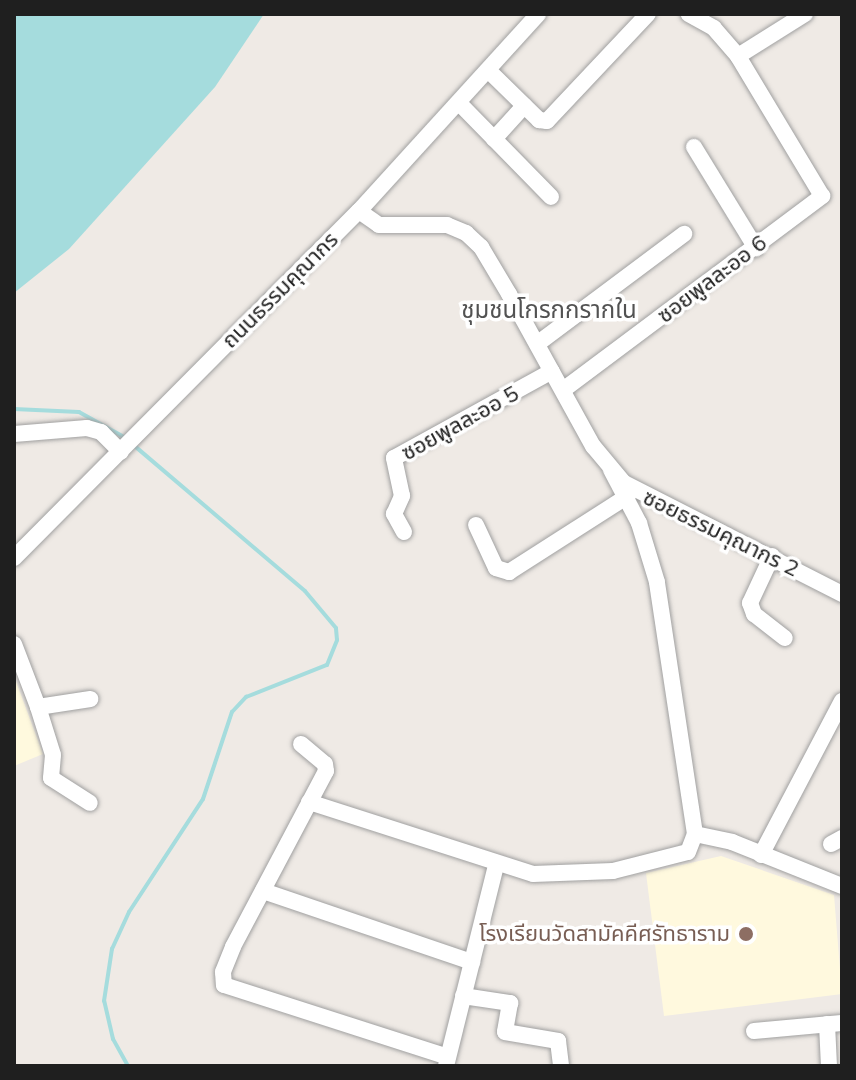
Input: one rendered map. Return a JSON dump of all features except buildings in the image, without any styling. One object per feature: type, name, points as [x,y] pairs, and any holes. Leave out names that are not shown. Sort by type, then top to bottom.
[{"type":"street","name":"ถนนธรรมคุณากร","points":[[14,558],[359,211],[490,72],[538,14]]},
{"type":"street","points":[[490,72],[539,120],[547,121],[648,14]]},
{"type":"street","points":[[689,14],[714,28],[738,56],[805,14]]},
{"type":"street","name":"ซอยพูลละออ 6","points":[[563,390],[756,248],[822,195],[738,56]]},
{"type":"street","points":[[460,104],[551,197]]},
{"type":"street","points":[[494,139],[524,106]]},
{"type":"street","points":[[694,147],[756,248]]},
{"type":"street","name":"ซอยธรรมคุณากร 2","points":[[359,211],[379,225],[447,225],[466,233],[481,247],[611,470],[648,498],[772,556],[842,594]]},
{"type":"street","points":[[537,344],[684,234]]},
{"type":"street","name":"ซอยพูลละออ 5","points":[[404,532],[394,514],[402,496],[394,458],[552,371]]},
{"type":"street","points":[[14,434],[87,428],[101,432],[123,450]]},
{"type":"street","points":[[309,802],[496,866],[559,876],[613,871],[679,858],[695,834],[657,582],[628,496],[611,470]]},
{"type":"street","points":[[476,525],[496,568],[509,572],[628,496]]},
{"type":"street","points":[[772,556],[750,603],[754,614],[785,638]]},
{"type":"street","points":[[14,644],[53,755],[48,768],[51,778],[90,803]]},
{"type":"street","points":[[38,707],[90,699]]},
{"type":"street","points":[[761,855],[842,701]]},
{"type":"street","points":[[301,744],[325,764],[309,802],[233,947],[223,972],[224,985],[447,1061],[496,866]]},
{"type":"street","points":[[695,834],[732,842],[842,886]]},
{"type":"street","points":[[263,891],[472,962]]},
{"type":"street","points":[[463,996],[510,1003],[505,1032],[558,1041],[561,1066]]},
{"type":"street","points":[[754,1031],[834,1024],[829,1066]]},
{"type":"shaded area","points":[[14,676],[43,754],[14,766]]},
{"type":"shaded area","name":"โรงเรียนวัดสามัคคีศรัทธาราม","points":[[721,856],[834,895],[842,994],[664,1016],[646,873]]},
{"type":"water","points":[[14,14],[264,14],[215,87],[69,249],[14,293]]},
{"type":"waterway","points":[[14,409],[79,412],[126,438]]},
{"type":"waterway","points":[[128,1066],[113,1039],[104,1001],[112,949],[129,912],[203,799],[232,712],[246,697],[327,665],[337,640],[336,628],[305,591],[132,444]]},
{"type":"place","name":"โรงเรียนวัดสามัคคีศรัทธาราม","points":[[746,934]]},
{"type":"district","name":"ชุมชนโกรกกรากใน","points":[[549,310]]}]
